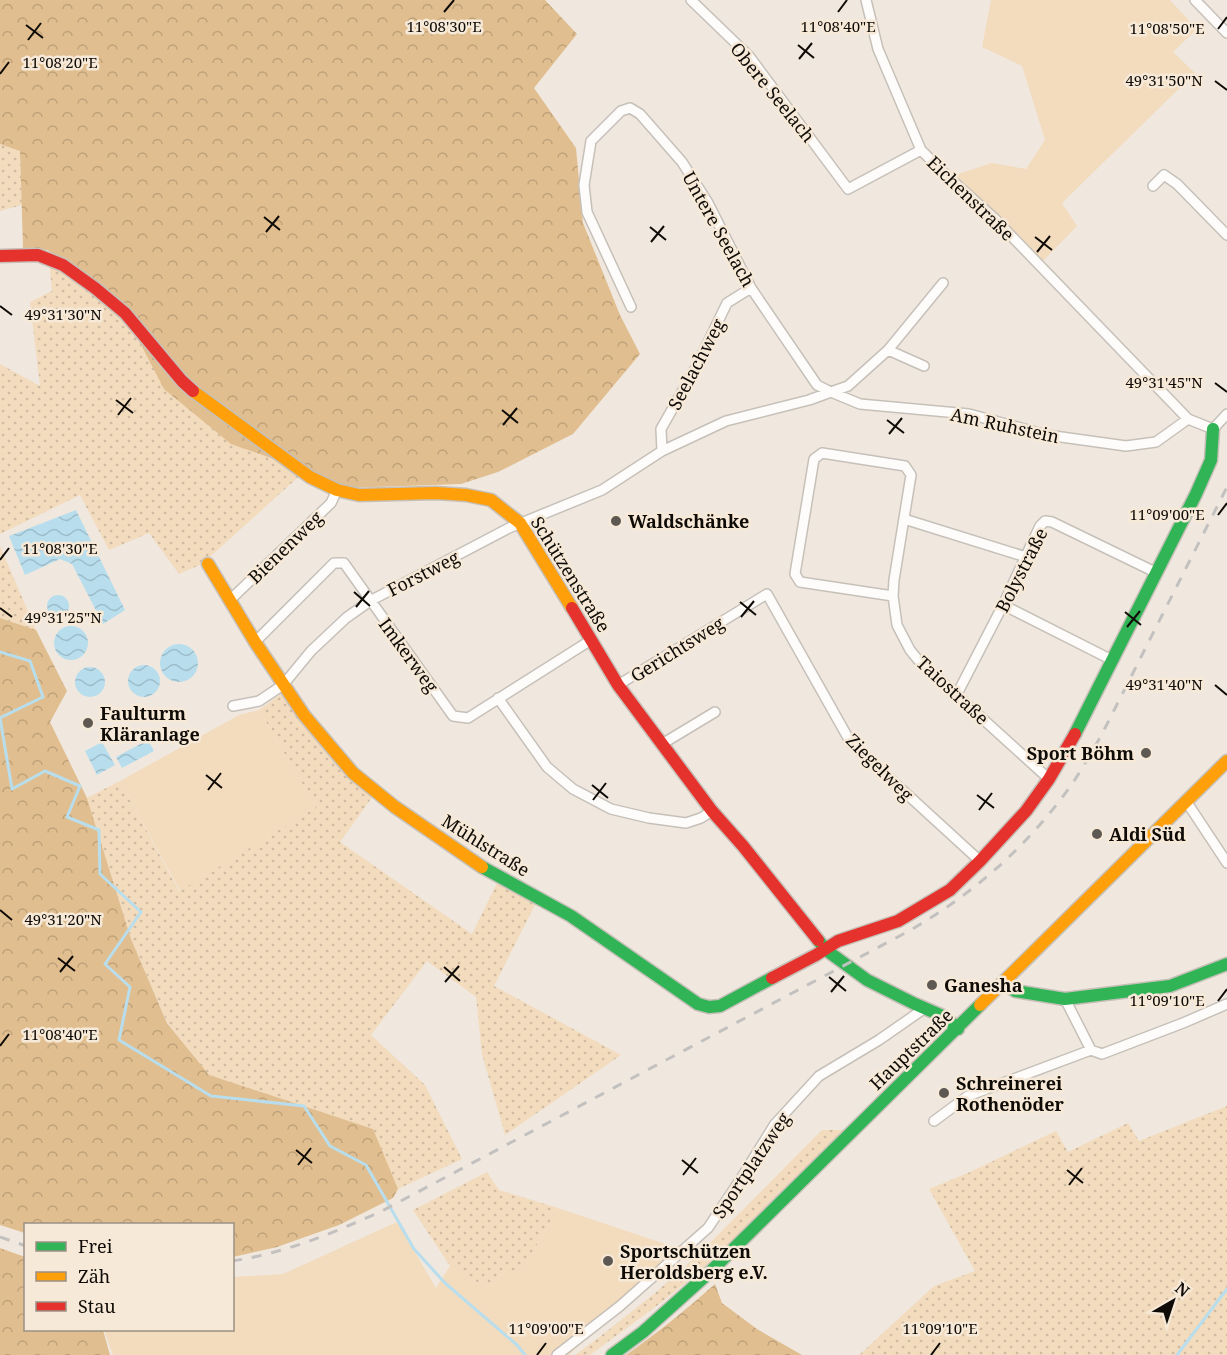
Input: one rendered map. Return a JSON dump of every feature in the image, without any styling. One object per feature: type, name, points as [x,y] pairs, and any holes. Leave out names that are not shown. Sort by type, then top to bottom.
[{"type":"street","name":"Obere Seelach","points":[[692,0],[749,56],[848,189],[921,150]]},
{"type":"street","name":"Eichenstraße","points":[[866,0],[878,49],[921,150],[994,218],[1188,419],[1213,429]]},
{"type":"street","points":[[1201,2],[1227,33]]},
{"type":"street","name":"Untere Seelach","points":[[631,307],[587,212],[584,185],[591,141],[621,111],[630,108],[640,114],[682,162],[708,202],[751,288],[817,385],[831,392]]},
{"type":"street","points":[[1153,186],[1164,175],[1178,184],[1227,235]]},
{"type":"street","name":"Schützenstraße","points":[[0,256],[38,255],[63,265],[125,313],[182,381],[197,394],[310,477],[337,490],[359,495],[436,493],[466,495],[491,500],[520,523],[618,685],[712,811],[826,950],[867,980],[945,1017],[958,1029]]},
{"type":"street","points":[[520,523],[602,490],[662,451],[726,421],[809,400],[848,386],[888,350],[943,283]]},
{"type":"street","name":"Seelachweg","points":[[662,451],[661,429],[695,369],[727,303],[751,288]]},
{"type":"street","points":[[888,350],[924,366]]},
{"type":"street","name":"Am Ruhstein","points":[[831,392],[860,404],[969,414],[1047,435],[1126,446],[1156,442],[1188,419]]},
{"type":"street","points":[[1213,429],[1227,414]]},
{"type":"street","name":"Mühlstraße","points":[[208,564],[283,685],[304,715],[353,773],[395,807],[476,864],[571,916],[699,1005],[710,1008],[720,1006],[826,950],[838,941],[898,921],[950,890],[1026,811],[1072,740],[1196,494],[1211,460],[1213,429]]},
{"type":"street","name":"Taiostraße","points":[[893,596],[800,582],[795,574],[813,459],[822,453],[905,466],[911,475],[894,580],[893,596],[897,625],[910,650],[919,661],[1049,778]]},
{"type":"street","name":"Bienenweg","points":[[230,601],[331,504],[337,490]]},
{"type":"street","points":[[904,519],[1026,556]]},
{"type":"street","name":"Bolystraße","points":[[957,694],[1003,605],[1040,526],[1045,521],[1052,522],[1155,572]]},
{"type":"street","name":"Forstweg","points":[[233,706],[259,701],[283,685],[311,651],[346,618],[370,601],[520,523]]},
{"type":"street","name":"Imkerweg","points":[[255,642],[334,563],[344,563],[453,716],[468,718],[591,640]]},
{"type":"street","name":"Gerichtsweg","points":[[618,685],[767,594]]},
{"type":"street","name":"Ziegelweg","points":[[767,594],[851,743],[980,861]]},
{"type":"street","points":[[1003,605],[1112,660]]},
{"type":"street","points":[[498,698],[547,767],[573,789],[611,809],[686,824],[712,811]]},
{"type":"street","points":[[662,744],[715,711]]},
{"type":"street","name":"Hauptstraße","points":[[612,1355],[643,1332],[711,1271],[1227,761]]},
{"type":"street","points":[[1186,801],[1227,863]]},
{"type":"street","points":[[1004,983],[1015,992],[1065,999],[1170,986],[1227,964]]},
{"type":"street","points":[[1065,999],[1091,1050]]},
{"type":"street","points":[[934,1121],[968,1096],[1091,1050],[1102,1054],[1227,1004]]},
{"type":"street","name":"Sportplatzweg","points":[[557,1355],[620,1306],[708,1228],[775,1124],[819,1076],[879,1040],[925,1008]]},
{"type":"shaded area","points":[[991,0],[1170,0],[1197,29],[1173,52],[1195,73],[1062,203],[1077,226],[1043,261],[955,175],[992,163],[1026,169],[1045,140],[1022,66],[982,47]]},
{"type":"shaded area","points":[[0,144],[20,150],[22,205],[0,211]]},
{"type":"shaded area","points":[[48,250],[306,470],[202,564],[179,574],[149,533],[109,550],[80,495],[0,534],[0,364],[40,386],[30,302],[52,291]]},
{"type":"shaded area","points":[[0,546],[36,630],[0,618]]},
{"type":"shaded area","points":[[281,694],[373,796],[340,842],[472,934],[498,881],[536,903],[494,986],[621,1055],[505,1135],[482,1054],[476,997],[427,961],[371,1035],[425,1085],[462,1159],[398,1189],[372,1129],[208,1075],[167,1022],[131,939],[87,798],[120,781],[179,891],[316,807],[259,710]]},
{"type":"shaded area","points":[[259,710],[316,807],[180,891],[120,781],[239,715]]},
{"type":"shaded area","points":[[1227,1106],[1227,1355],[859,1355],[934,1286],[975,1271],[929,1189],[1056,1131],[1068,1152],[1128,1123],[1139,1141]]},
{"type":"shaded area","points":[[822,1130],[846,1130],[768,1208],[701,1270],[590,1355],[575,1355],[655,1293],[697,1256]]},
{"type":"shaded area","points":[[487,1172],[499,1190],[558,1208],[522,1271],[507,1271],[484,1286],[450,1266],[413,1210]]},
{"type":"shaded area","points":[[558,1208],[680,1249],[569,1355],[113,1355],[104,1331],[234,1331],[234,1277],[283,1274],[397,1222],[436,1288],[450,1266],[484,1286],[507,1271],[522,1271]]},
{"type":"green space","points":[[0,0],[545,0],[577,34],[534,88],[576,148],[583,223],[620,315],[640,354],[573,434],[498,472],[461,484],[345,488],[305,470],[231,444],[164,389],[125,314],[48,250],[23,248],[20,151],[0,144]]},
{"type":"green space","points":[[0,618],[36,630],[67,691],[50,722],[87,798],[131,939],[167,1023],[209,1075],[373,1129],[398,1189],[393,1198],[339,1225],[277,1247],[234,1257],[234,1223],[24,1223],[24,1233],[0,1225]]},
{"type":"green space","points":[[0,1248],[24,1257],[24,1331],[103,1331],[110,1355],[0,1355]]},
{"type":"green space","points":[[715,1284],[722,1303],[757,1329],[802,1355],[626,1355],[671,1321]]},
{"type":"water","points":[[76,510],[125,610],[103,624],[72,564],[60,559],[25,575],[9,536]]},
{"type":"water","points":[[58,595],[66,598],[69,606],[66,614],[58,617],[50,614],[47,606],[50,598]]},
{"type":"water","points":[[71,626],[83,631],[88,643],[83,655],[71,660],[59,655],[54,643],[59,631]]},
{"type":"water","points":[[179,644],[186,645],[192,650],[197,656],[197,670],[192,676],[186,681],[179,682],[172,681],[166,676],[161,670],[160,663],[161,656],[166,650],[172,645]]},
{"type":"water","points":[[144,665],[155,670],[160,681],[155,692],[144,697],[133,692],[128,681],[133,670]]},
{"type":"water","points":[[90,667],[96,668],[104,676],[104,688],[96,696],[90,697],[84,696],[76,688],[75,682],[76,676],[84,668]]},
{"type":"water","points":[[148,740],[154,751],[122,768],[116,757]]},
{"type":"water","points":[[102,742],[115,765],[97,775],[85,751]]},
{"type":"waterway","points":[[0,652],[30,661],[43,697],[0,718],[12,789],[45,771],[80,786],[67,817],[99,830],[100,874],[141,912],[105,964],[130,987],[119,1040],[211,1096],[304,1106],[330,1146],[366,1165],[414,1249],[445,1283],[517,1345],[525,1355]]},
{"type":"waterway","points":[[1177,1355],[1227,1289]]},
{"type":"railway","points":[[234,1261],[290,1247],[382,1211],[909,931],[974,887],[1031,835],[1079,774],[1101,736],[1227,487]]},
{"type":"railway","points":[[0,1237],[24,1245]]},
{"type":"traffic: fast","points":[[1075,734],[1196,494],[1211,460],[1213,429]]},
{"type":"traffic: fast","points":[[482,867],[571,916],[698,1004],[709,1007],[720,1006],[772,978]]},
{"type":"traffic: fast","points":[[818,940],[826,950],[867,980],[945,1017],[958,1029]]},
{"type":"traffic: fast","points":[[1004,983],[1015,991],[1065,999],[1170,986],[1227,964]]},
{"type":"traffic: fast","points":[[612,1355],[643,1332],[711,1271],[980,1005]]},
{"type":"traffic: slow","points":[[193,391],[310,477],[337,490],[359,495],[436,493],[466,495],[491,500],[520,523],[572,608]]},
{"type":"traffic: slow","points":[[208,564],[255,642],[304,715],[353,773],[395,807],[482,867]]},
{"type":"traffic: slow","points":[[980,1005],[1227,761]]},
{"type":"traffic: jam","points":[[0,256],[38,255],[63,265],[125,313],[193,391]]},
{"type":"traffic: jam","points":[[572,608],[618,685],[712,811],[818,940]]},
{"type":"traffic: jam","points":[[772,978],[838,941],[898,921],[950,890],[1026,811],[1049,779],[1075,734]]},
{"type":"place","name":"Waldschänke","points":[[616,521]]},
{"type":"place","name":"Faulturm Kläranlage","points":[[88,723]]},
{"type":"place","name":"Sport Böhm","points":[[1146,753]]},
{"type":"place","name":"Aldi Süd","points":[[1097,834]]},
{"type":"place","name":"Ganesha","points":[[932,985]]},
{"type":"place","name":"Schreinerei Rothenöder","points":[[944,1093]]},
{"type":"place","name":"Sportschützen Heroldsberg e.V.","points":[[608,1261]]}]
